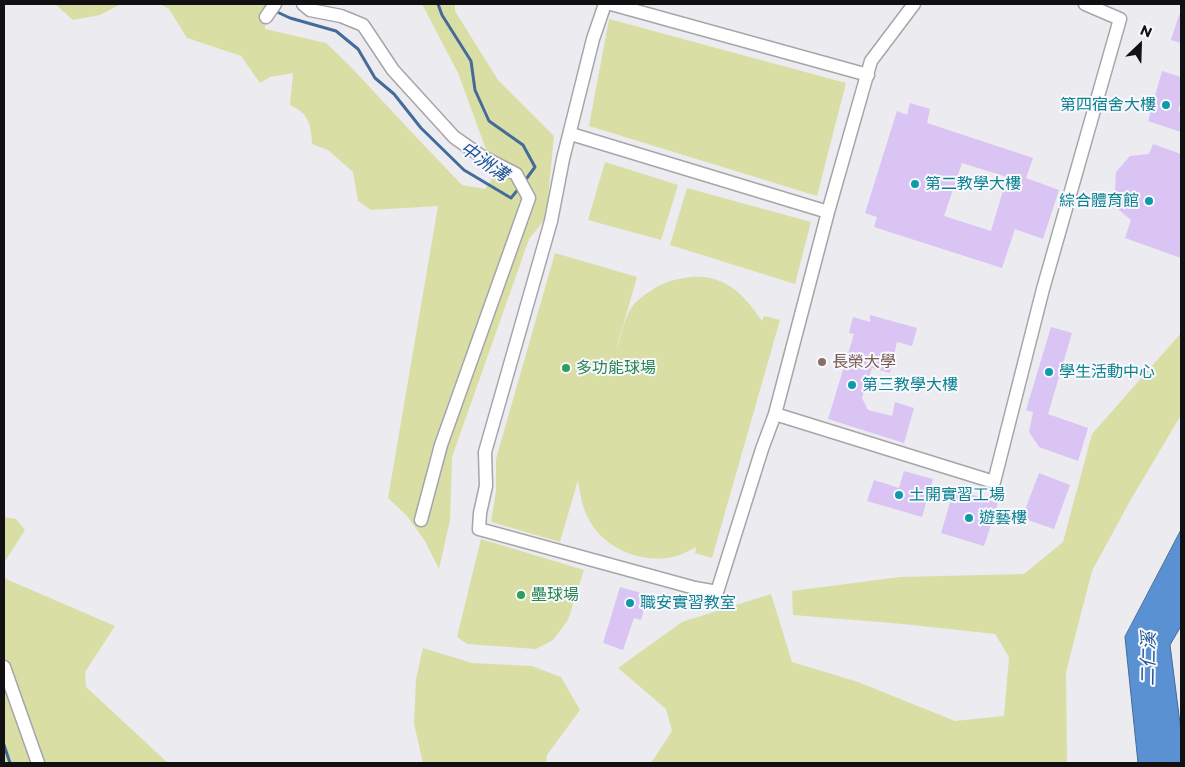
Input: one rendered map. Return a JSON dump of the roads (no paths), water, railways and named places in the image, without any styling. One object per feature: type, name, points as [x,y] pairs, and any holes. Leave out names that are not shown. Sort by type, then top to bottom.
[{"type":"lane","points":[[266,17],[275,4]]},
{"type":"lane","points":[[303,4],[310,10],[341,16],[363,25],[393,70],[454,137],[481,156],[516,174],[529,198],[441,445],[421,520]]},
{"type":"lane","points":[[605,4],[593,39],[571,134],[563,158],[551,221],[485,452],[486,486],[480,513],[479,530],[695,588],[717,592],[762,449],[775,414],[828,212],[871,61],[914,4]]},
{"type":"lane","points":[[611,4],[868,74]]},
{"type":"lane","points":[[775,414],[994,482],[1043,289],[1120,19],[1085,4]]},
{"type":"lane","points":[[571,134],[828,212]]},
{"type":"lane","points":[[4,667],[38,763]]},
{"type":"water","name":"二仁溪","points":[[1181,530],[1181,626],[1170,645],[1181,731],[1181,763],[1138,763],[1125,637]]},
{"type":"waterway","name":"中洲溝","points":[[438,4],[442,15],[471,61],[475,90],[489,121],[523,145],[535,167],[524,182]]},
{"type":"waterway","name":"中洲溝","points":[[275,11],[290,18],[336,31],[358,49],[375,78],[394,94],[421,128],[464,170],[511,198],[520,187]]},
{"type":"waterway","points":[[4,745],[10,763]]},
{"type":"place","name":"第四宿舍大樓","points":[[1166,105]]},
{"type":"place","name":"第二教學大樓","points":[[915,184]]},
{"type":"place","name":"綜合體育館","points":[[1149,201]]},
{"type":"place","name":"長榮大學","points":[[822,362]]},
{"type":"place","name":"多功能球場","points":[[566,368]]},
{"type":"place","name":"學生活動中心","points":[[1049,372]]},
{"type":"place","name":"第三教學大樓","points":[[852,385]]},
{"type":"place","name":"土開實習工場","points":[[899,495]]},
{"type":"place","name":"遊藝樓","points":[[969,518]]},
{"type":"place","name":"壘球場","points":[[521,595]]},
{"type":"place","name":"職安實習教室","points":[[630,603]]}]
